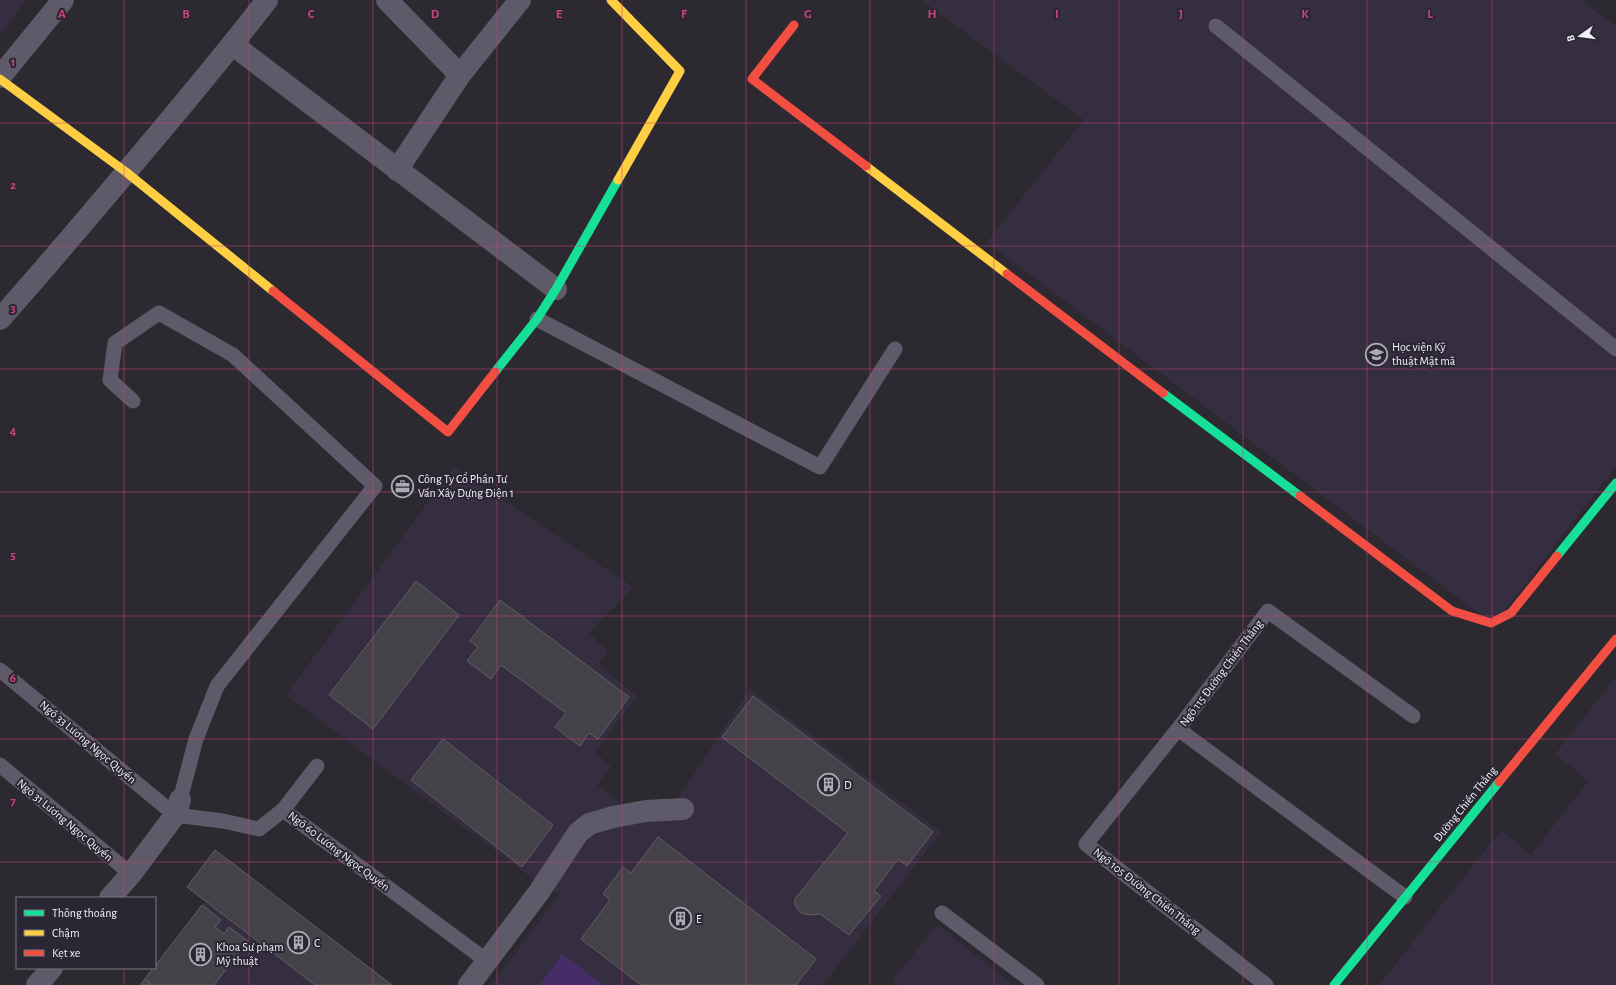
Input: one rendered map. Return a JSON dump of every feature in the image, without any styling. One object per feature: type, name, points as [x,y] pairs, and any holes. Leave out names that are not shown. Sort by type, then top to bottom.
[{"type":"street","points":[[63,0],[0,78],[126,172],[448,432],[537,318],[556,289],[680,71],[611,0]]},
{"type":"street","points":[[0,319],[126,172],[232,45],[267,0]]},
{"type":"street","points":[[387,0],[460,75]]},
{"type":"street","points":[[397,170],[460,75],[520,0]]},
{"type":"street","points":[[794,25],[752,79],[1102,347],[1452,611],[1491,623],[1511,613],[1616,483]]},
{"type":"street","points":[[232,45],[556,289]]},
{"type":"street","name":"Đường Chiến Thắng","points":[[1334,985],[1616,639]]},
{"type":"street","points":[[111,897],[131,874],[177,807]]},
{"type":"street","points":[[469,985],[539,892],[578,833],[589,824],[613,817],[646,811],[683,809]]},
{"type":"street","points":[[37,985],[51,969]]},
{"type":"lane","points":[[1216,26],[1616,349]]},
{"type":"lane","points":[[133,401],[110,380],[115,343],[159,313],[233,355],[375,486],[217,686],[196,739],[177,807]]},
{"type":"lane","points":[[537,318],[820,467],[895,350]]},
{"type":"lane","name":"Ngõ 115 Đường Chiến Thắng","points":[[1405,897],[1178,729],[1268,611],[1413,716]]},
{"type":"lane","name":"Ngõ 33 Lương Ngọc Quyến","points":[[0,670],[177,807]]},
{"type":"lane","name":"Ngõ 105 Đường Chiến Thắng","points":[[1178,729],[1086,844],[1266,985]]},
{"type":"lane","name":"Ngõ 31 Lương Ngọc Quyến","points":[[0,765],[131,874]]},
{"type":"lane","points":[[283,810],[316,766]]},
{"type":"lane","name":"Ngõ 60 Lương Ngọc Quyến","points":[[177,807],[223,821],[259,828],[283,810],[487,961]]},
{"type":"lane","points":[[942,913],[1037,985]]},
{"type":"shaded area","points":[[0,0],[26,0],[1,34],[0,33]]},
{"type":"shaded area","name":"Học viện Kỹ thuật Mật mã","points":[[921,0],[1581,0],[1616,26],[1616,466],[1504,612],[1485,618],[987,242],[1084,120]]},
{"type":"shaded area","points":[[454,467],[633,587],[589,633],[607,651],[598,664],[637,696],[595,752],[611,766],[597,785],[640,819],[673,806],[750,689],[941,832],[823,985],[491,985],[559,895],[533,879],[286,695]]},
{"type":"shaded area","points":[[1616,677],[1616,985],[1379,985],[1501,830],[1531,855],[1588,781],[1555,754]]},
{"type":"shaded area","points":[[215,850],[392,985],[140,985],[152,969],[156,969],[156,965],[205,901],[187,887]]},
{"type":"shaded area","points":[[937,925],[1014,985],[898,985],[892,981]]},
{"type":"shaded area","points":[[562,954],[604,985],[540,985]]},
{"type":"building","points":[[416,581],[459,615],[373,729],[329,695]]},
{"type":"building","points":[[500,600],[629,697],[598,739],[589,733],[580,746],[555,727],[566,713],[501,665],[491,679],[467,661],[478,647],[470,641]]},
{"type":"building","name":"D","points":[[753,696],[933,832],[907,866],[898,859],[874,891],[881,896],[849,935],[820,914],[810,915],[802,913],[798,910],[795,904],[795,899],[848,833],[722,737]]},
{"type":"building","points":[[443,739],[553,825],[522,867],[411,780]]},
{"type":"building","name":"E","points":[[658,837],[816,959],[796,985],[641,985],[581,939],[610,900],[603,894],[623,867],[631,873]]},
{"type":"building","name":"C","points":[[215,850],[392,985],[315,985],[187,887]]},
{"type":"building","name":"Khoa Sư phạm Mỹ thuật","points":[[202,905],[221,920],[215,927],[224,934],[229,927],[248,941],[214,985],[152,985],[145,979],[152,969],[156,969],[156,965]]},
{"type":"building","points":[[145,979],[152,985],[140,985]]},
{"type":"traffic: fast","points":[[495,372],[537,319],[556,289],[618,180]]},
{"type":"traffic: fast","points":[[1163,393],[1300,496]]},
{"type":"traffic: fast","points":[[1557,556],[1616,483]]},
{"type":"traffic: fast","points":[[1334,985],[1499,782]]},
{"type":"traffic: slow","points":[[611,0],[680,71],[618,180]]},
{"type":"traffic: slow","points":[[0,79],[126,172],[273,291]]},
{"type":"traffic: slow","points":[[866,166],[1007,274]]},
{"type":"traffic: jam","points":[[794,25],[752,79],[866,166]]},
{"type":"traffic: jam","points":[[1007,274],[1163,393]]},
{"type":"traffic: jam","points":[[273,291],[448,432],[495,372]]},
{"type":"traffic: jam","points":[[1300,496],[1452,611],[1491,623],[1511,613],[1557,556]]},
{"type":"traffic: jam","points":[[1499,782],[1616,639]]},
{"type":"place","name":"Học viện Kỹ thuật Mật mã","points":[[1376,354]]},
{"type":"place","name":"Công Ty Cổ Phần Tư Vấn Xây Dựng Điện 1","points":[[402,486]]},
{"type":"place","name":"D","points":[[828,785]]},
{"type":"place","name":"E","points":[[680,919]]},
{"type":"place","name":"C","points":[[299,943]]},
{"type":"place","name":"Khoa Sư phạm Mỹ thuật","points":[[201,954]]}]
